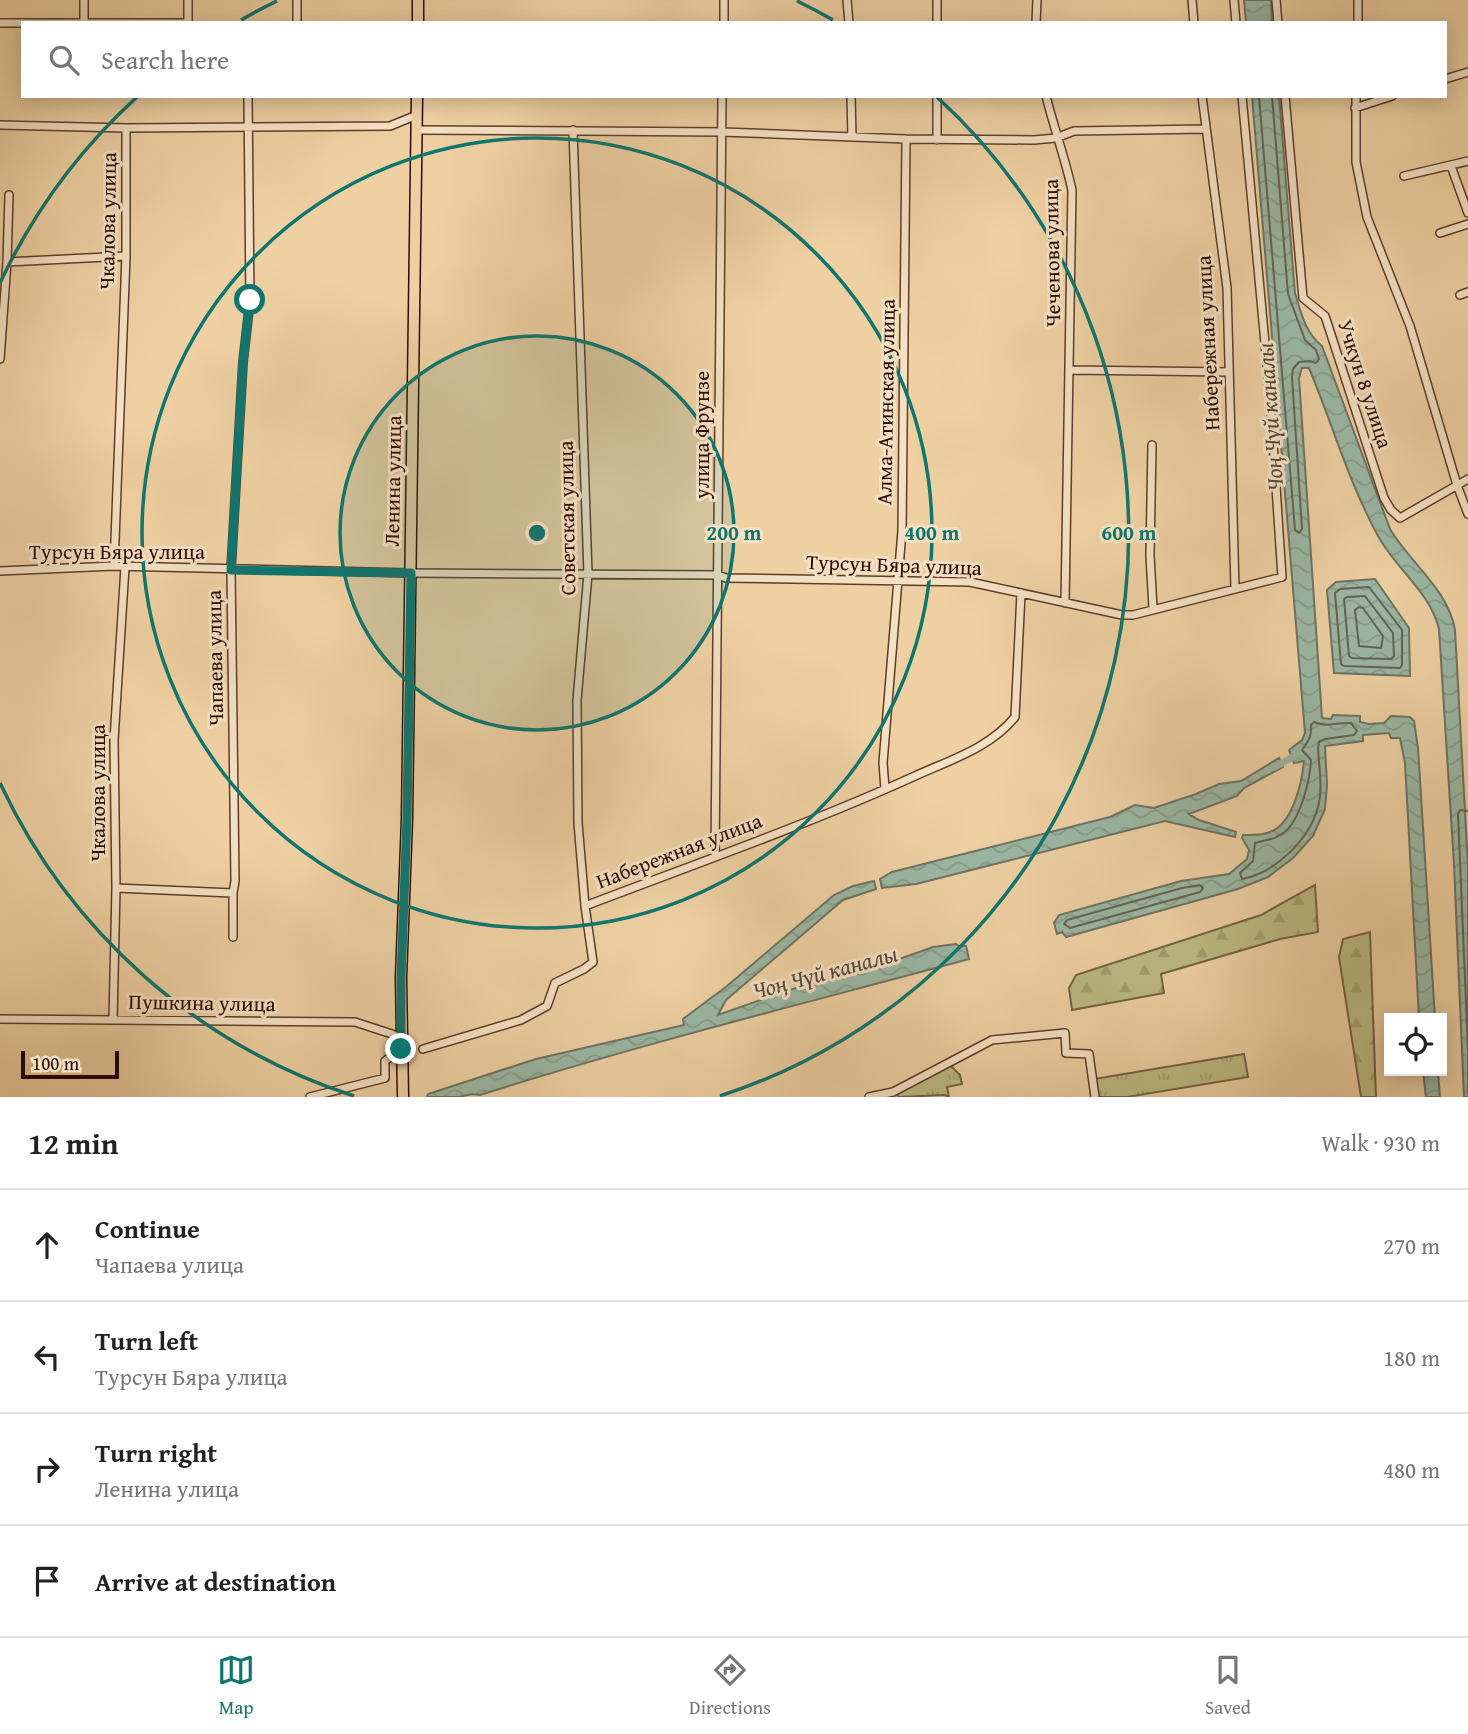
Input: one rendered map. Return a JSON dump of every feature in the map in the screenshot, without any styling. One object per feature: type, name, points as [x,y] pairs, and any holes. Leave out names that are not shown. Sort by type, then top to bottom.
[{"type":"main road","points":[[418,0],[418,21]]},
{"type":"main road","name":"Ленина улица","points":[[403,1097],[401,965],[407,819],[417,98]]},
{"type":"street","points":[[84,0],[84,21]]},
{"type":"street","points":[[188,0],[188,21]]},
{"type":"street","points":[[297,0],[297,21]]},
{"type":"street","points":[[724,0],[724,21]]},
{"type":"street","points":[[847,0],[849,21]]},
{"type":"street","points":[[937,0],[937,21]]},
{"type":"street","points":[[1036,21],[1037,0]]},
{"type":"street","points":[[1192,0],[1195,21]]},
{"type":"street","points":[[1234,0],[1236,21]]},
{"type":"street","points":[[1276,0],[1278,21]]},
{"type":"street","points":[[1358,21],[1359,0]]},
{"type":"street","points":[[0,23],[21,23]]},
{"type":"street","points":[[1447,78],[1468,72]]},
{"type":"street","name":"Чапаева улица","points":[[233,937],[235,881],[231,570],[243,362],[250,300],[248,98]]},
{"type":"street","name":"улица Фрунзе","points":[[715,857],[722,98]]},
{"type":"street","points":[[851,98],[852,137]]},
{"type":"street","points":[[937,98],[937,140]]},
{"type":"street","name":"Чеченова улица","points":[[1046,98],[1072,190],[1065,603]]},
{"type":"street","name":"Набережная улица","points":[[1202,98],[1227,288],[1235,589]]},
{"type":"street","name":"Турсун Бяра улица","points":[[0,571],[114,566],[411,573],[718,575],[726,578],[970,582],[1122,615],[1133,615],[1282,577],[1270,397],[1242,98]]},
{"type":"street","name":"Учкун 8 улица","points":[[1284,98],[1303,298],[1325,316],[1384,498],[1400,518],[1457,485]]},
{"type":"street","points":[[1356,98],[1356,162],[1361,197],[1416,344],[1468,514]]},
{"type":"street","points":[[1355,108],[1386,98]]},
{"type":"street","points":[[0,125],[126,128],[390,126],[417,115]]},
{"type":"street","name":"Чкалова улица","points":[[114,566],[126,256],[126,128]]},
{"type":"street","points":[[417,130],[722,132],[937,140],[1034,140],[1056,138],[1074,131],[1205,129]]},
{"type":"street","name":"Советская улица","points":[[573,130],[588,574],[577,701],[578,823],[585,906]]},
{"type":"street","name":"Алма-Атинская улица","points":[[885,789],[883,763],[900,580],[906,139]]},
{"type":"street","points":[[1404,176],[1468,161]]},
{"type":"street","points":[[1451,166],[1468,214]]},
{"type":"street","points":[[0,359],[9,195]]},
{"type":"street","points":[[1440,233],[1468,224]]},
{"type":"street","points":[[7,262],[126,256]]},
{"type":"street","points":[[1071,370],[1228,372]]},
{"type":"street","points":[[1152,446],[1150,556],[1153,608]]},
{"type":"street","points":[[1457,485],[1468,479]]},
{"type":"street","name":"Чкалова улица","points":[[113,1020],[116,888],[114,740],[125,567]]},
{"type":"street","name":"Набережная улица","points":[[423,1049],[521,1020],[547,1006],[555,983],[584,970],[593,962],[585,906],[885,789],[988,743],[1006,729],[1015,717],[1021,593]]},
{"type":"street","points":[[116,888],[233,893]]},
{"type":"street","name":"Пушкина улица","points":[[0,1019],[355,1022],[401,1043]]},
{"type":"street","points":[[869,1097],[893,1092],[992,1040],[1065,1034],[1066,1053],[1089,1054],[1095,1097]]},
{"type":"street","points":[[310,1097],[385,1078],[385,1061],[401,1043]]},
{"type":"green space","points":[[1315,885],[1318,932],[1280,939],[1161,974],[1164,993],[1072,1010],[1069,988],[1076,975],[1261,915]]},
{"type":"green space","points":[[1370,932],[1376,1097],[1361,1097],[1339,957],[1343,939]]},
{"type":"green space","points":[[1244,1054],[1248,1077],[1127,1097],[1097,1097],[1094,1079]]},
{"type":"green space","points":[[950,1065],[960,1075],[962,1084],[947,1087],[949,1097],[898,1097],[897,1093]]},
{"type":"water","points":[[1244,0],[1271,0],[1272,21],[1246,21]]},
{"type":"water","points":[[1252,98],[1279,98],[1295,293],[1302,315],[1311,335],[1322,346],[1390,529],[1437,589],[1451,615],[1455,630],[1468,866],[1468,1097],[1464,1097],[1454,865],[1439,629],[1428,604],[1385,548],[1368,516],[1309,368],[1302,368],[1299,378],[1322,718],[1331,719],[1333,715],[1360,716],[1360,722],[1369,724],[1384,723],[1391,716],[1410,717],[1414,721],[1435,1013],[1419,1013],[1405,763],[1400,738],[1391,738],[1389,733],[1363,735],[1363,741],[1325,746],[1325,809],[1313,836],[1293,858],[1268,877],[1238,889],[1066,937],[1062,932],[1057,934],[1054,923],[1059,915],[1181,881],[1229,874],[1247,859],[1249,850],[1243,835],[1270,832],[1278,828],[1290,812],[1301,780],[1304,761],[1294,763],[1289,750],[1302,740],[1305,733]]},
{"type":"water","points":[[1375,579],[1409,628],[1410,676],[1334,673],[1327,590],[1336,582]]},
{"type":"water","points":[[1279,758],[1283,767],[1244,788],[1237,796],[1189,814],[1236,832],[1235,837],[1165,821],[916,884],[882,888],[880,879],[892,872],[1110,817],[1135,805],[1154,808],[1219,784],[1241,781]]},
{"type":"water","points":[[874,881],[876,889],[843,900],[726,1000],[718,1015],[789,990],[891,962],[933,947],[956,944],[966,946],[969,959],[662,1041],[480,1095],[427,1097],[428,1094],[536,1059],[684,1025],[683,1019],[727,986],[834,895],[853,886]]},
{"type":"water","points":[[1424,1076],[1438,1076],[1440,1097],[1426,1097]]},
{"type":"waterway","name":"Чоң Чүй каналы","points":[[1275,767],[1298,754]]},
{"type":"route","points":[[250,300],[243,362],[231,570],[411,573],[401,1049]]}]
